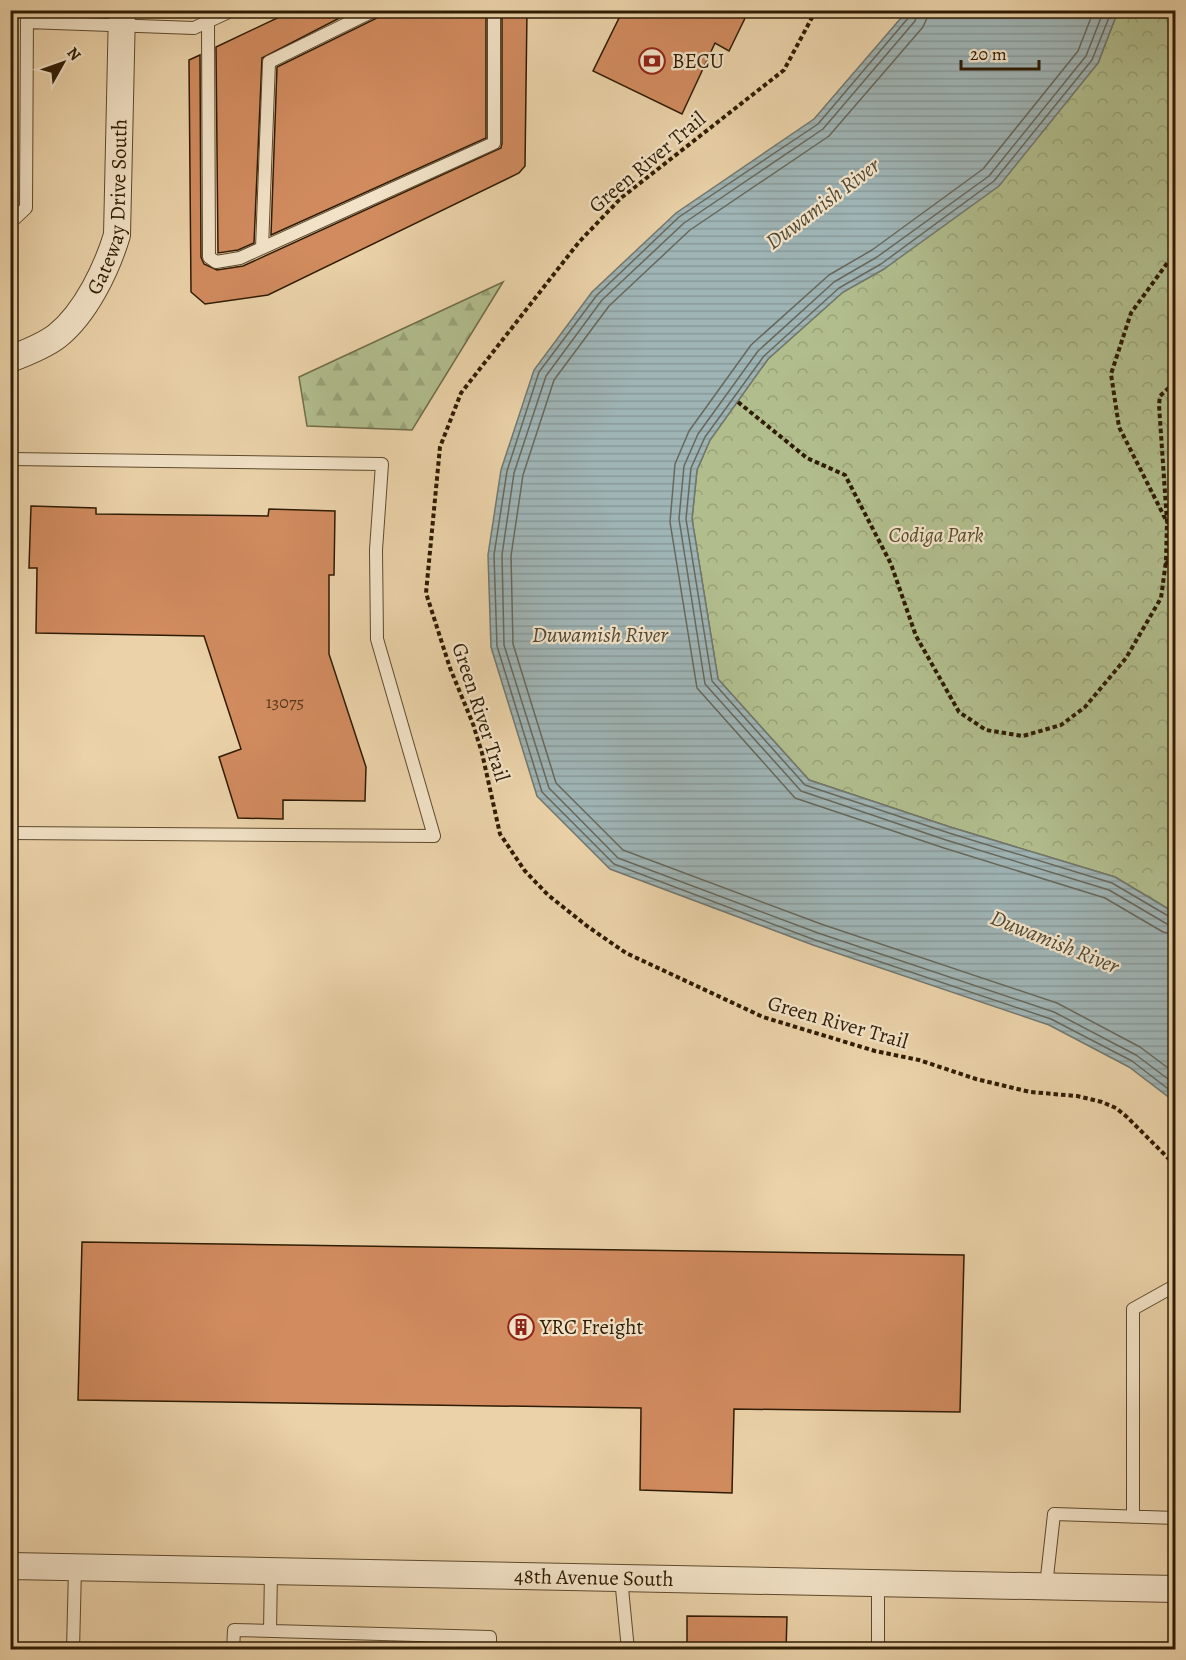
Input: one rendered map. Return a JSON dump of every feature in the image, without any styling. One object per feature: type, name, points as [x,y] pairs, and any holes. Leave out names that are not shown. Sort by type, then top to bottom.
[{"type":"street","name":"Gateway Drive South","points":[[10,359],[57,336],[94,289],[110,257],[117,235],[122,18]]},
{"type":"street","name":"48th Avenue South","points":[[10,1566],[1176,1588]]},
{"type":"lane","points":[[10,223],[26,208],[27,16],[122,18],[194,28],[233,10]]},
{"type":"lane","points":[[262,248],[269,62],[375,10]]},
{"type":"lane","points":[[208,22],[209,257],[216,262],[240,258],[494,143],[494,10]]},
{"type":"lane","points":[[10,459],[382,464],[376,550],[376,639],[434,836],[10,833]]},
{"type":"lane","points":[[1133,1517],[1133,1309],[1176,1284]]},
{"type":"lane","points":[[1046,1586],[1054,1514],[1176,1518]]},
{"type":"lane","points":[[73,1650],[75,1568]]},
{"type":"lane","points":[[270,1631],[271,1571]]},
{"type":"lane","points":[[621,1578],[628,1650]]},
{"type":"lane","points":[[878,1583],[878,1650]]},
{"type":"lane","points":[[233,1650],[234,1630],[490,1637],[490,1650]]},
{"type":"path","name":"Green River Trail","points":[[816,10],[784,70],[621,198],[579,242],[461,393],[440,447],[426,593],[450,668],[482,753],[500,834],[525,871],[549,895],[586,926],[626,953],[763,1017],[875,1050],[919,1060],[976,1079],[1030,1092],[1077,1096],[1102,1102],[1116,1108],[1127,1117],[1176,1166]]},
{"type":"path","points":[[1167,522],[1119,427],[1111,374],[1131,313],[1176,251]]},
{"type":"path","points":[[738,402],[807,458],[846,475],[891,564],[916,636],[959,712],[986,730],[1023,736],[1061,725],[1085,707],[1126,658],[1161,598],[1166,561],[1167,522],[1159,405],[1160,396],[1176,381]]},
{"type":"path","points":[[1167,522],[1176,517]]},
{"type":"path","points":[[1166,561],[1176,574]]},
{"type":"green space","name":"Codiga Park","points":[[1118,11],[1175,11],[1175,913],[1115,877],[950,827],[809,780],[718,679],[692,519],[697,470],[710,440],[768,359],[843,292],[884,269],[1098,63]]},
{"type":"green space","points":[[503,282],[412,430],[307,426],[299,377]]},
{"type":"water","name":"Duwamish River","points":[[907,11],[1118,11],[1098,63],[999,186],[884,269],[843,292],[768,359],[710,440],[697,470],[692,519],[718,679],[809,780],[950,827],[1115,877],[1175,913],[1175,1102],[1129,1067],[1049,1025],[813,945],[610,869],[537,796],[491,647],[488,555],[501,470],[534,370],[592,292],[676,213],[814,119]]},
{"type":"building","points":[[294,10],[355,10],[262,58],[254,243],[238,250],[218,253],[216,47]]},
{"type":"building","points":[[383,10],[486,10],[486,138],[271,235],[277,67],[379,17]]},
{"type":"building","points":[[502,10],[527,10],[525,166],[519,173],[268,295],[205,304],[191,292],[189,60],[200,55],[201,257],[204,264],[217,270],[243,266],[501,148]]},
{"type":"building","name":"BECU","points":[[623,10],[749,10],[729,51],[715,43],[682,114],[593,71]]},
{"type":"building","points":[[31,506],[96,508],[96,514],[268,516],[269,509],[335,511],[334,575],[329,575],[329,654],[366,767],[365,801],[283,800],[283,819],[238,818],[219,757],[241,749],[204,636],[36,633],[37,568],[29,568]]},
{"type":"building","name":"YRC Freight","points":[[82,1242],[964,1255],[960,1412],[734,1409],[732,1493],[640,1490],[641,1408],[78,1400]]},
{"type":"building","points":[[687,1616],[787,1617],[786,1650],[687,1650]]},
{"type":"place","name":"BECU","points":[[652,61]]},
{"type":"place","name":"YRC Freight","points":[[521,1327]]}]
